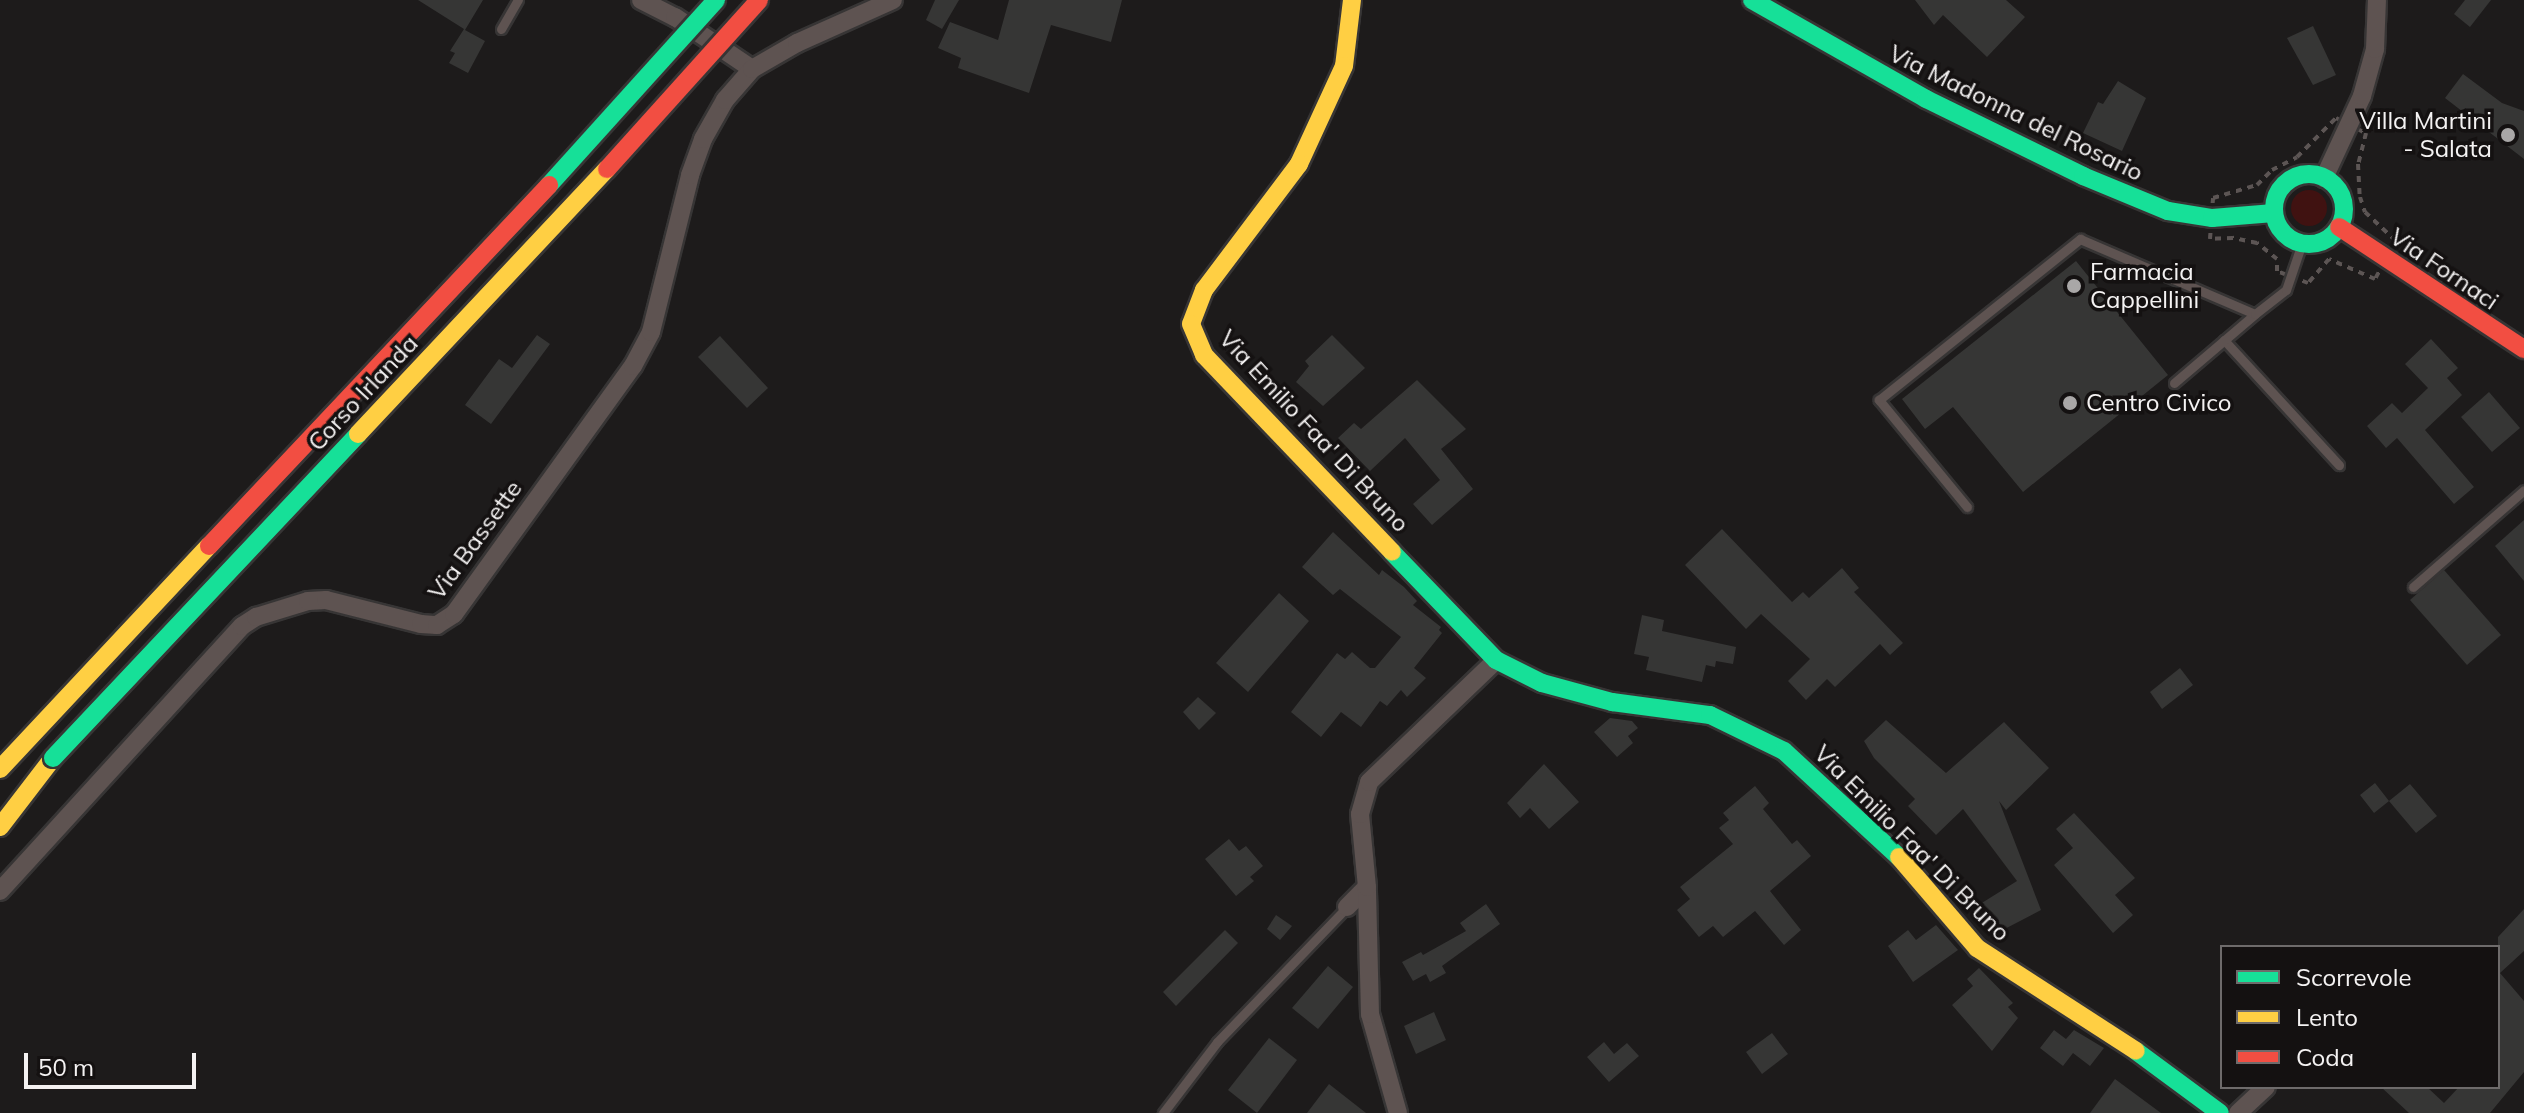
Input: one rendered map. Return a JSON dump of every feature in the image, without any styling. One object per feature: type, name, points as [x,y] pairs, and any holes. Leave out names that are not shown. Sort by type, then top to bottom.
[{"type":"main road","name":"Corso Irlanda","points":[[0,769],[626,103],[716,0]]},
{"type":"main road","name":"Corso Irlanda","points":[[0,816],[661,111],[759,0]]},
{"type":"main road","name":"Via Emilio Faa' Di Bruno","points":[[1352,0],[1344,66],[1299,164],[1204,290],[1191,324],[1204,355],[1496,660],[1542,683],[1612,702],[1710,715],[1784,751],[1900,858],[1977,948],[2121,1040],[2220,1113]]},
{"type":"main road","name":"Via Madonna del Rosario","points":[[1752,0],[1938,105],[2083,176],[2168,211],[2212,218],[2274,213]]},
{"type":"main road","points":[[2306,174],[2324,178],[2342,199],[2339,227],[2318,243],[2302,243],[2286,235],[2274,213],[2277,195],[2289,181],[2306,174]]},
{"type":"main road","name":"Via Fornaci","points":[[2339,227],[2524,349]]},
{"type":"main road","points":[[0,827],[53,758]]},
{"type":"street","points":[[641,0],[675,17],[752,69]]},
{"type":"street","name":"Via Bassette","points":[[0,891],[242,626],[256,617],[292,604],[326,600],[421,624],[437,625],[454,614],[633,366],[651,332],[680,207],[703,139],[725,100],[752,69],[797,43],[893,0]]},
{"type":"street","points":[[2324,178],[2362,96],[2375,49],[2377,0]]},
{"type":"street","points":[[1398,1113],[1370,1014],[1367,887],[1360,814],[1369,782],[1496,660]]},
{"type":"street","points":[[1347,907],[1367,887]]},
{"type":"street","points":[[2238,1113],[2264,1089]]},
{"type":"lane","points":[[501,29],[518,0]]},
{"type":"lane","points":[[1967,507],[1879,400],[2080,239],[2255,314]]},
{"type":"lane","points":[[2174,383],[2286,290],[2302,243]]},
{"type":"lane","points":[[2224,340],[2339,465]]},
{"type":"lane","points":[[2413,587],[2524,490]]},
{"type":"lane","points":[[1163,1113],[1217,1042],[1347,907]]},
{"type":"path","points":[[2213,198],[2257,185],[2272,170],[2297,157],[2336,118]]},
{"type":"path","points":[[2366,133],[2358,164],[2360,197],[2365,212],[2396,241]]},
{"type":"path","points":[[2210,239],[2233,238],[2257,243],[2277,259],[2277,271]]},
{"type":"path","points":[[2308,283],[2329,259],[2375,279]]},
{"type":"shaded area","points":[[2309,190],[2321,196],[2327,208],[2321,220],[2309,226],[2297,220],[2291,208],[2297,196]]},
{"type":"building","points":[[418,0],[483,0],[465,30],[485,41],[468,73],[449,63],[455,53],[450,51],[464,29]]},
{"type":"building","points":[[935,0],[959,0],[942,29],[926,20]]},
{"type":"building","points":[[1009,0],[1122,0],[1111,42],[1051,25],[1029,93],[958,68],[961,58],[938,48],[950,22],[998,40]]},
{"type":"building","points":[[1915,0],[2006,0],[2025,17],[1987,57],[1943,15],[1934,25]]},
{"type":"building","points":[[2465,0],[2491,0],[2470,27],[2454,14]]},
{"type":"building","points":[[2313,26],[2336,75],[2313,85],[2287,38]]},
{"type":"building","name":"Villa Martini - Salata","points":[[2463,74],[2502,103],[2524,111],[2524,159],[2445,98]]},
{"type":"building","points":[[2118,81],[2146,98],[2122,151],[2083,133],[2098,102],[2103,104]]},
{"type":"building","points":[[2076,261],[2168,375],[2023,492],[1953,407],[1925,429],[1902,399]]},
{"type":"building","points":[[537,335],[550,344],[491,424],[465,405],[499,359],[512,368]]},
{"type":"building","points":[[1332,335],[1365,368],[1323,406],[1296,382],[1309,366],[1305,361]]},
{"type":"building","points":[[720,336],[768,388],[747,408],[698,357]]},
{"type":"building","points":[[2431,339],[2458,368],[2447,378],[2462,395],[2425,430],[2474,487],[2454,504],[2397,438],[2386,448],[2367,426],[2392,403],[2402,413],[2428,388],[2405,364]]},
{"type":"building","points":[[1417,380],[1466,429],[1441,449],[1473,489],[1432,525],[1413,504],[1440,480],[1405,438],[1370,471],[1338,438],[1354,423],[1361,429]]},
{"type":"building","points":[[2489,392],[2520,428],[2492,452],[2461,417]]},
{"type":"building","points":[[2524,520],[2524,581],[2495,546]]},
{"type":"building","points":[[1722,529],[1792,602],[1803,592],[1809,598],[1842,568],[1859,588],[1854,592],[1903,643],[1890,655],[1880,644],[1835,687],[1827,679],[1806,700],[1788,681],[1810,659],[1761,614],[1746,629],[1685,565]]},
{"type":"building","points":[[1333,532],[1379,575],[1382,570],[1404,587],[1417,601],[1413,605],[1441,627],[1439,630],[1442,633],[1414,668],[1426,678],[1407,697],[1401,690],[1387,706],[1380,701],[1361,727],[1341,712],[1321,737],[1291,712],[1337,653],[1345,659],[1352,652],[1370,668],[1375,668],[1401,637],[1340,589],[1333,595],[1302,567]]},
{"type":"building","points":[[2444,570],[2501,635],[2467,665],[2410,600]]},
{"type":"building","points":[[1279,593],[1309,621],[1248,692],[1216,663]]},
{"type":"building","points":[[1642,615],[1664,620],[1662,631],[1736,647],[1733,664],[1716,661],[1715,667],[1706,665],[1702,682],[1646,670],[1649,657],[1634,654]]},
{"type":"building","points":[[2180,668],[2193,685],[2162,709],[2150,692]]},
{"type":"building","points":[[1198,697],[1216,713],[1199,730],[1183,712]]},
{"type":"building","points":[[1610,718],[1632,721],[1638,728],[1628,736],[1633,743],[1617,757],[1594,732]]},
{"type":"building","points":[[1886,720],[1946,773],[2004,722],[2049,768],[2006,810],[1999,801],[2041,910],[1995,934],[1977,906],[2017,881],[1963,809],[1936,835],[1908,806],[1915,799],[1874,758],[1864,741]]},
{"type":"building","points":[[1544,764],[1579,802],[1549,829],[1530,808],[1520,818],[1507,803]]},
{"type":"building","points":[[2375,783],[2389,801],[2374,813],[2360,795]]},
{"type":"building","points":[[2410,784],[2437,816],[2416,833],[2389,801]]},
{"type":"building","points":[[1755,786],[1769,803],[1763,809],[1792,844],[1797,840],[1811,856],[1770,891],[1801,930],[1784,945],[1755,911],[1723,937],[1713,926],[1699,937],[1677,910],[1690,899],[1680,887],[1733,844],[1719,828],[1729,820],[1723,813]]},
{"type":"building","points":[[2074,813],[2135,878],[2115,895],[2133,915],[2113,933],[2054,865],[2073,848],[2056,829]]},
{"type":"building","points":[[1229,839],[1239,851],[1246,846],[1263,866],[1250,877],[1254,881],[1236,896],[1205,859]]},
{"type":"building","points":[[1486,904],[1500,924],[1442,966],[1446,973],[1430,982],[1426,974],[1413,981],[1402,962],[1421,952],[1423,955],[1466,931],[1460,923]]},
{"type":"building","points":[[2524,909],[2524,951],[2500,973],[2498,937]]},
{"type":"building","points":[[1276,915],[1292,926],[1280,940],[1267,929]]},
{"type":"building","points":[[1936,925],[1958,950],[1913,982],[1888,946],[1908,930],[1916,940]]},
{"type":"building","points":[[1225,930],[1238,943],[1176,1006],[1163,992]]},
{"type":"building","points":[[1328,966],[1353,987],[1318,1029],[1292,1008]]},
{"type":"building","points":[[1979,968],[2013,1003],[2008,1007],[2018,1018],[1992,1051],[1952,1005],[1973,986],[1967,979]]},
{"type":"building","points":[[2500,973],[2524,1001],[2524,1072],[2490,1113],[2409,1113],[2383,1089],[2429,1089],[2444,1103],[2457,1089],[2500,1089]]},
{"type":"building","points":[[1434,1012],[1446,1040],[1416,1054],[1404,1026]]},
{"type":"building","points":[[2054,1030],[2066,1039],[2074,1030],[2104,1048],[2090,1066],[2073,1053],[2063,1066],[2040,1048]]},
{"type":"building","points":[[1772,1033],[1788,1054],[1762,1074],[1746,1052]]},
{"type":"building","points":[[1269,1038],[1297,1060],[1257,1113],[1228,1090]]},
{"type":"building","points":[[1604,1042],[1614,1054],[1627,1043],[1639,1056],[1609,1082],[1587,1057]]},
{"type":"building","points":[[2115,1079],[2161,1113],[2090,1113]]},
{"type":"building","points":[[1329,1084],[1366,1113],[1307,1113]]},
{"type":"traffic: fast","points":[[549,185],[716,0]]},
{"type":"traffic: fast","points":[[1752,0],[1926,99],[2083,176],[2168,211],[2212,218],[2274,213]]},
{"type":"traffic: fast","points":[[2309,174],[2328,180],[2338,190],[2344,209],[2338,228],[2328,238],[2309,244],[2290,238],[2280,228],[2274,209],[2280,190],[2290,180],[2309,174]]},
{"type":"traffic: fast","points":[[53,758],[358,434]]},
{"type":"traffic: fast","points":[[1392,552],[1496,660],[1542,683],[1612,702],[1710,715],[1784,751],[1899,857]]},
{"type":"traffic: fast","points":[[2136,1051],[2220,1113]]},
{"type":"traffic: slow","points":[[1352,0],[1344,66],[1299,164],[1204,290],[1191,324],[1204,355],[1392,552]]},
{"type":"traffic: slow","points":[[358,434],[607,169]]},
{"type":"traffic: slow","points":[[0,769],[209,546]]},
{"type":"traffic: slow","points":[[0,827],[53,758]]},
{"type":"traffic: slow","points":[[1899,857],[1977,948],[2136,1051]]},
{"type":"traffic: jam","points":[[607,169],[759,0]]},
{"type":"traffic: jam","points":[[209,546],[549,185]]},
{"type":"traffic: jam","points":[[2339,227],[2524,349]]},
{"type":"place","name":"Villa Martini - Salata","points":[[2508,135]]},
{"type":"place","name":"Farmacia Cappellini","points":[[2074,286]]},
{"type":"place","name":"Centro Civico","points":[[2070,403]]}]
